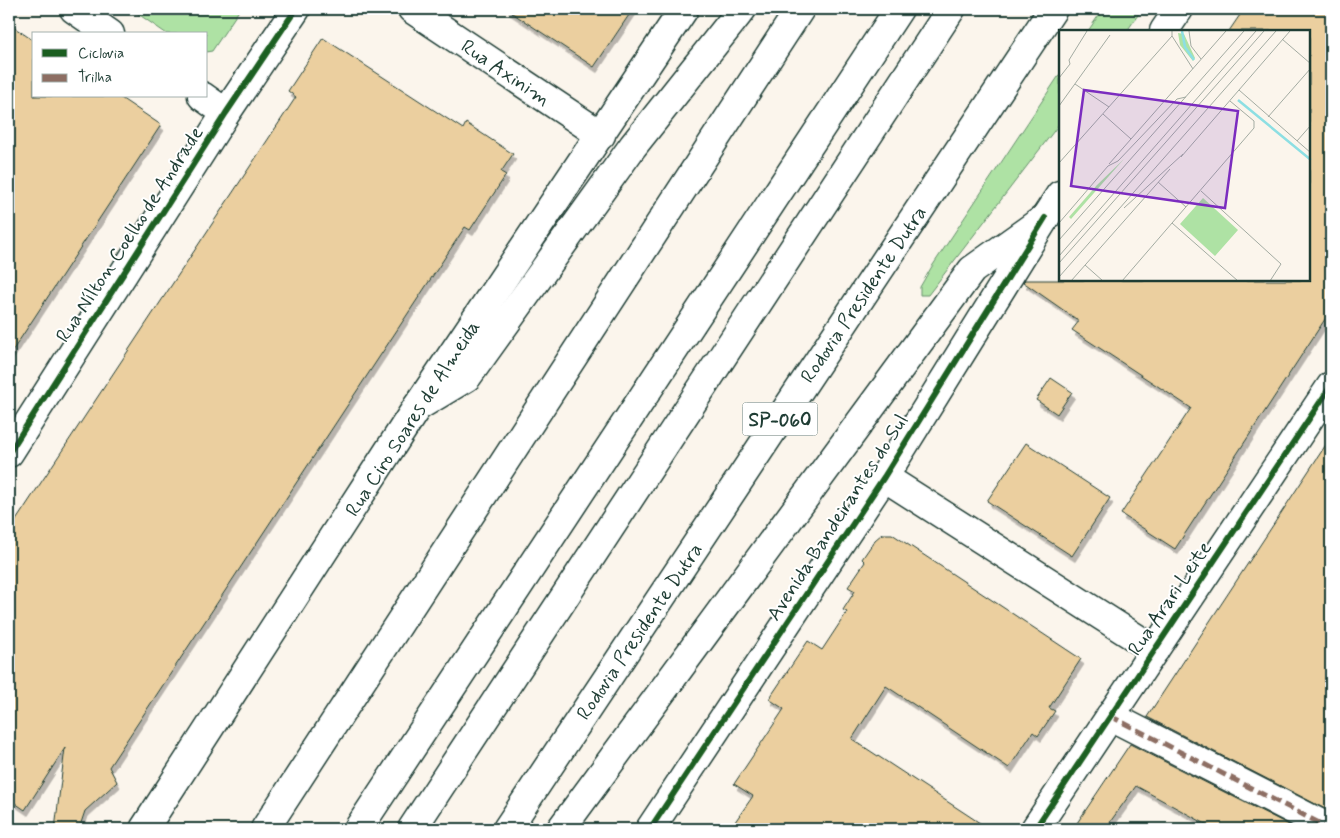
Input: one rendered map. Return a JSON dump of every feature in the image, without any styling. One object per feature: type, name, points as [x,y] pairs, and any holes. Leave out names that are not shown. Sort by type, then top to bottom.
[{"type":"main road","points":[[74,9],[107,32]]},
{"type":"main road","name":"Rua Nílton Coelho de Andrade","points":[[9,453],[226,113],[296,9]]},
{"type":"main road","name":"Rua Axinim","points":[[412,9],[601,135]]},
{"type":"main road","name":"Rua Ciro Soares de Almeida","points":[[144,829],[417,407],[684,9]]},
{"type":"main road","points":[[417,407],[467,376],[633,146],[742,9]]},
{"type":"main road","points":[[265,829],[800,9]]},
{"type":"main road","points":[[358,829],[899,9]]},
{"type":"main road","points":[[412,829],[951,9]]},
{"type":"main road","name":"Rodovia Presidente Dutra","points":[[507,829],[1053,9]]},
{"type":"main road","points":[[1165,30],[1179,9]]},
{"type":"main road","points":[[205,98],[226,113]]},
{"type":"main road","name":"Avenida Bandeirantes do Sul","points":[[650,829],[884,477],[1059,197]]},
{"type":"main road","points":[[561,829],[972,270],[1045,218]]},
{"type":"main road","name":"Rua Arari Leite","points":[[1035,829],[1331,386]]},
{"type":"main road","points":[[884,477],[1154,650]]},
{"type":"main road","points":[[1110,716],[1331,829]]},
{"type":"green space","points":[[131,9],[240,9],[212,51],[208,52],[208,32],[164,32]]},
{"type":"green space","points":[[1103,9],[1142,9],[1128,30],[1089,30]]},
{"type":"green space","points":[[1059,76],[1059,124],[928,295],[920,295],[920,287]]},
{"type":"building","points":[[506,9],[633,9],[594,67]]},
{"type":"building","points":[[1244,9],[1331,9],[1331,310],[1175,549],[1121,514],[1191,408],[1072,330],[1079,321],[1023,282],[1025,280],[1310,281],[1310,30],[1230,30]]},
{"type":"building","points":[[9,24],[32,40],[32,98],[121,98],[161,125],[9,356]]},
{"type":"building","points":[[323,38],[463,129],[466,123],[513,154],[501,172],[506,175],[470,230],[465,227],[109,767],[117,782],[85,811],[79,829],[55,829],[65,748],[25,810],[9,799],[9,531],[296,97],[288,91]]},
{"type":"building","points":[[1051,378],[1072,392],[1057,414],[1036,400]]},
{"type":"building","points":[[1331,437],[1331,812],[1147,717]]},
{"type":"building","points":[[1026,443],[1110,498],[1072,556],[987,501]]},
{"type":"building","points":[[882,534],[892,534],[1081,659],[1049,708],[1055,711],[1038,736],[1033,732],[1009,768],[886,686],[852,739],[989,829],[730,829],[753,796],[734,784],[784,709],[769,699],[808,641],[822,650],[847,612],[843,610],[855,591],[848,587],[865,562],[862,559],[875,540]]},
{"type":"building","points":[[1130,744],[1297,829],[1215,829],[1136,786],[1105,829],[1073,829]]},
{"type":"marked path","points":[[1110,716],[1331,829]]},
{"type":"cycle path","points":[[9,453],[226,113],[296,9]]},
{"type":"cycle path","points":[[650,829],[884,477],[1045,218]]},
{"type":"cycle path","points":[[1035,829],[1331,386]]}]
